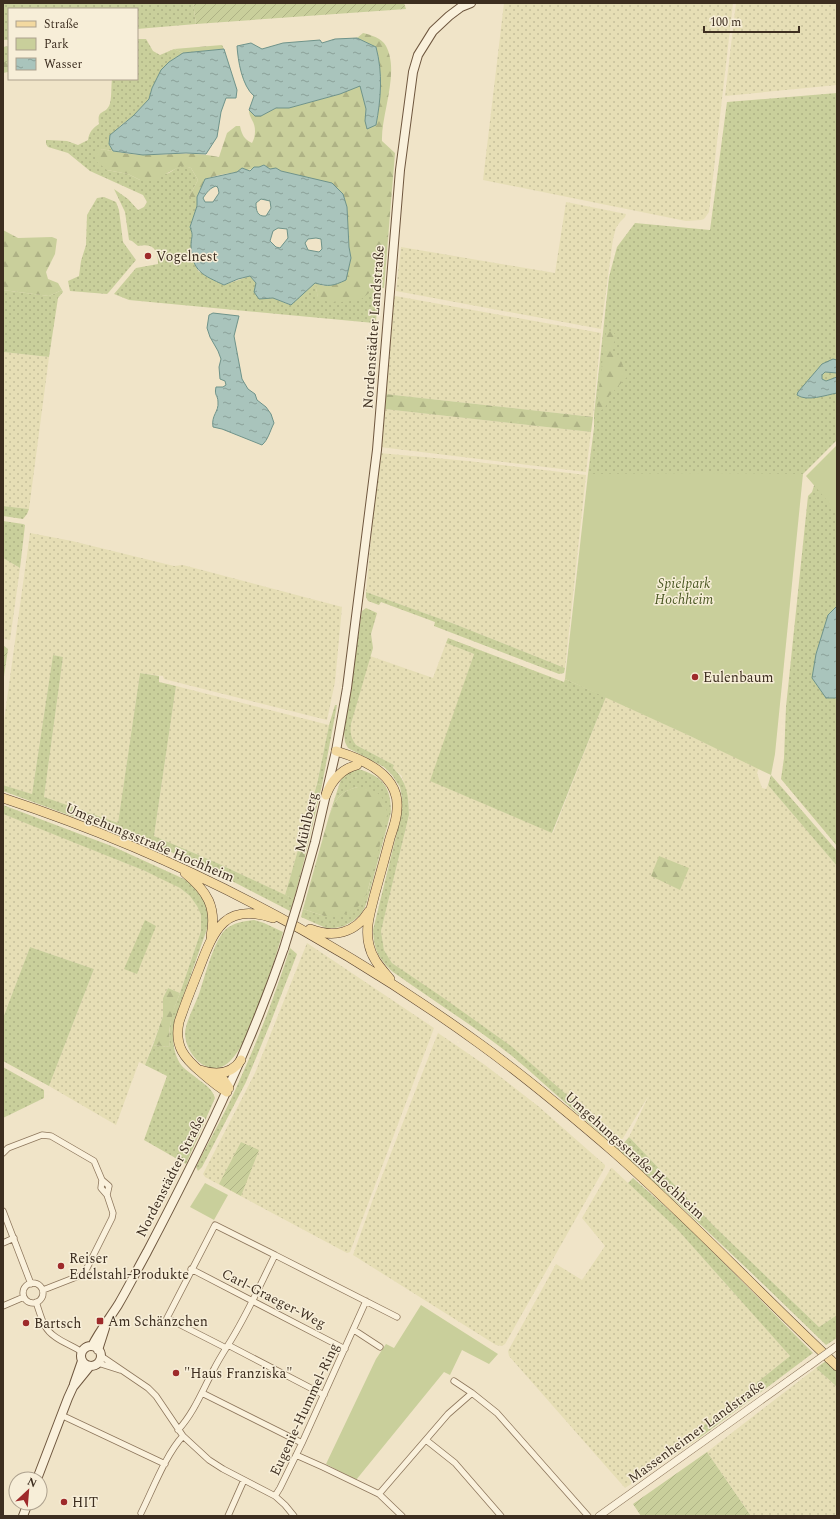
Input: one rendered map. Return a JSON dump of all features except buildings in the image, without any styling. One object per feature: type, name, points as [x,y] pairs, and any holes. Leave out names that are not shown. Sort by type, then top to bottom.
[{"type":"main road","name":"Nordenstädter Landstraße","points":[[336,751],[353,639],[376,450],[392,246],[409,94],[418,55],[425,42],[439,24],[449,16],[471,3]]},
{"type":"main road","points":[[336,751],[343,761],[350,764],[370,766]]},
{"type":"main road","points":[[336,751],[348,755],[381,772],[390,782],[395,792],[397,814],[372,904],[368,927],[369,946],[377,963],[396,986]]},
{"type":"main road","name":"Mühlberg","points":[[284,948],[299,899],[336,751]]},
{"type":"main road","points":[[326,795],[332,782],[341,772],[349,767],[357,765]]},
{"type":"main road","name":"Umgehungsstraße Hochheim","points":[[3,798],[100,833],[174,865],[284,919]]},
{"type":"main road","points":[[174,865],[198,884],[207,896],[213,918],[210,941],[178,1027],[178,1038],[181,1049],[187,1059],[216,1085],[228,1090]]},
{"type":"main road","points":[[284,919],[320,933],[338,933],[350,930],[359,923],[367,914],[372,904]]},
{"type":"main road","points":[[210,941],[223,923],[231,918],[243,914],[250,913],[261,915],[297,926]]},
{"type":"main road","points":[[284,919],[396,986]]},
{"type":"main road","name":"Nordenstädter Straße","points":[[40,1471],[60,1415],[74,1387],[96,1356],[96,1338],[122,1298],[151,1244],[228,1090],[266,998],[284,948]]},
{"type":"main road","name":"Umgehungsstraße Hochheim","points":[[396,986],[481,1045],[527,1080],[616,1154],[676,1209],[837,1366]]},
{"type":"main road","points":[[209,1073],[228,1071],[241,1060]]},
{"type":"main road","points":[[196,1068],[223,1079],[228,1090]]},
{"type":"main road","name":"Nordenstädter Straße","points":[[74,1387],[82,1361],[82,1352],[85,1348],[96,1356]]},
{"type":"main road","points":[[82,1361],[85,1364],[96,1356]]},
{"type":"street","points":[[3,1153],[11,1146],[47,1135],[91,1158],[96,1164],[102,1180],[109,1186],[107,1195],[113,1213],[112,1218],[84,1274],[42,1290]]},
{"type":"street","points":[[3,1211],[31,1284]]},
{"type":"street","points":[[324,1395],[167,1318],[215,1225],[397,1317]]},
{"type":"street","points":[[3,1243],[14,1238]]},
{"type":"street","points":[[178,1430],[202,1393],[275,1255]]},
{"type":"street","name":"Carl-Graeger-Weg","points":[[191,1269],[345,1349]]},
{"type":"street","points":[[24,1297],[25,1287],[31,1284],[37,1284],[42,1290],[42,1296],[36,1302]]},
{"type":"street","points":[[24,1297],[28,1301],[36,1302]]},
{"type":"street","points":[[3,1306],[24,1297]]},
{"type":"street","name":"Eugenie-Hummel-Ring","points":[[275,1496],[302,1443],[366,1301]]},
{"type":"street","points":[[36,1302],[48,1331],[52,1335],[82,1352]]},
{"type":"street","name":"Eugenie-Hummel-Ring","points":[[354,1330],[380,1347]]},
{"type":"street","name":"Massenheimer Landstraße","points":[[599,1516],[837,1346]]},
{"type":"street","points":[[96,1356],[139,1381],[156,1396],[178,1430],[209,1460],[275,1496],[294,1516]]},
{"type":"street","points":[[454,1381],[497,1413],[588,1516]]},
{"type":"street","points":[[202,1393],[302,1443]]},
{"type":"street","points":[[379,1494],[448,1414],[472,1393]]},
{"type":"street","points":[[60,1415],[165,1464]]},
{"type":"street","points":[[141,1513],[177,1442],[183,1436]]},
{"type":"street","points":[[426,1440],[455,1463],[501,1516]]},
{"type":"street","points":[[296,1455],[379,1494],[402,1516]]},
{"type":"street","points":[[228,1516],[244,1480]]},
{"type":"shaded area","points":[[504,3],[733,3],[709,212],[704,219],[686,221],[483,180]]},
{"type":"shaded area","points":[[736,3],[837,3],[837,85],[725,96]]},
{"type":"shaded area","points":[[566,202],[626,214],[616,228],[613,239],[601,329],[396,291],[401,247],[555,273]]},
{"type":"shaded area","points":[[395,296],[601,333],[593,417],[385,394],[392,303]]},
{"type":"shaded area","points":[[3,352],[49,357],[29,509],[3,506]]},
{"type":"shaded area","points":[[384,409],[591,432],[586,472],[380,447]]},
{"type":"shaded area","points":[[379,453],[468,461],[586,475],[565,668],[452,623],[366,592]]},
{"type":"shaded area","points":[[30,533],[72,541],[174,566],[183,565],[342,607],[335,682],[327,720],[164,679],[163,676],[140,673],[118,824],[44,797],[63,657],[53,655],[32,794],[3,785],[3,728]]},
{"type":"shaded area","points":[[3,558],[20,568],[10,640],[3,639]]},
{"type":"shaded area","points":[[446,643],[474,654],[431,781],[553,833],[606,697],[759,768],[757,773],[762,788],[766,789],[768,785],[837,866],[837,1315],[819,1327],[715,1227],[629,1137],[649,1095],[620,1143],[511,1046],[392,963],[384,950],[381,931],[409,815],[409,803],[402,776],[393,768],[394,765],[356,745],[352,739],[350,731],[351,724],[370,656],[433,678]]},
{"type":"shaded area","points":[[176,686],[329,725],[315,792],[285,895],[215,862],[154,836]]},
{"type":"shaded area","points":[[3,814],[164,879],[180,888],[190,896],[201,915],[201,931],[180,993],[168,988],[163,998],[163,1016],[145,1065],[139,1062],[116,1125],[49,1086],[94,969],[30,947],[3,1018]]},
{"type":"shaded area","points":[[307,943],[434,1028],[350,1252],[347,1253],[205,1177],[203,1174],[255,1073]]},
{"type":"shaded area","points":[[438,1033],[485,1065],[538,1106],[605,1165],[505,1344],[502,1346],[496,1345],[353,1255],[373,1199]]},
{"type":"shaded area","points":[[611,1168],[677,1229],[790,1356],[704,1425],[698,1439],[625,1488],[509,1356],[508,1351],[556,1264],[582,1280],[605,1246],[582,1218]]},
{"type":"shaded area","points":[[816,1368],[837,1387],[837,1516],[751,1516],[707,1452]]},
{"type":"green space","points":[[3,3],[193,3],[196,24],[138,29],[138,8],[8,8],[8,40],[3,40]]},
{"type":"green space","points":[[193,3],[404,3],[406,9],[196,24]]},
{"type":"green space","points":[[363,33],[382,41],[390,56],[391,80],[382,130],[382,141],[395,153],[384,288],[374,287],[360,300],[331,303],[318,298],[315,283],[324,286],[351,258],[347,207],[313,179],[281,171],[276,168],[270,169],[264,165],[250,170],[205,179],[197,197],[189,197],[198,180],[191,168],[181,166],[154,180],[140,180],[128,174],[107,170],[97,162],[96,155],[100,149],[139,155],[190,154],[219,157],[227,133],[236,126],[240,126],[244,136],[252,143],[255,128],[249,110],[255,116],[261,116],[276,108],[289,108],[340,94],[361,85],[366,109],[365,121],[376,125],[380,96],[380,66],[376,47],[357,38]]},
{"type":"green space","points":[[138,39],[146,39],[153,51],[160,55],[174,49],[183,53],[169,62],[152,88],[149,99],[133,116],[120,126],[109,144],[113,151],[100,149],[107,170],[128,174],[140,180],[169,173],[181,165],[191,168],[198,180],[189,197],[197,197],[198,205],[190,227],[193,235],[191,244],[198,271],[224,285],[250,276],[256,283],[259,299],[273,298],[290,305],[315,283],[318,297],[369,293],[374,286],[380,287],[376,320],[374,323],[129,300],[114,294],[136,268],[158,264],[158,259],[156,251],[151,246],[138,246],[129,240],[125,212],[114,189],[128,199],[138,210],[144,207],[147,202],[143,195],[90,171],[68,153],[48,147],[46,144],[46,140],[67,141],[78,145],[88,140],[92,130],[99,124],[100,114],[109,106],[112,80],[138,80]]},
{"type":"green space","points":[[222,45],[224,49],[183,53],[174,49]]},
{"type":"green space","points":[[8,46],[8,62],[3,62],[3,47]]},
{"type":"green space","points":[[3,62],[8,62],[8,72],[3,73]]},
{"type":"green space","points":[[837,93],[837,440],[803,474],[588,474],[609,277],[617,247],[635,223],[710,230],[727,102]]},
{"type":"green space","points":[[104,197],[116,202],[119,210],[123,242],[136,260],[107,294],[70,291],[68,281],[79,276],[81,261],[86,245],[87,215],[97,198]]},
{"type":"green space","points":[[3,230],[18,238],[52,237],[57,239],[55,254],[46,272],[48,279],[58,283],[62,290],[49,296],[3,290]]},
{"type":"green space","points":[[3,290],[49,296],[62,290],[63,292],[58,298],[49,357],[3,352]]},
{"type":"green space","points":[[612,331],[617,337],[612,346],[613,353],[621,360],[627,377],[609,396],[605,408],[596,413],[606,332]]},
{"type":"green space","points":[[385,394],[593,417],[591,432],[384,409]]},
{"type":"green space","points":[[837,445],[837,512],[806,476]]},
{"type":"green space","points":[[837,454],[837,606],[828,615],[835,699],[837,698],[837,846],[781,779],[784,758],[786,707],[808,496],[812,492],[816,479]]},
{"type":"green space","name":"Spielpark Hochheim","points":[[588,474],[803,474],[775,754],[771,775],[565,679]]},
{"type":"green space","points":[[3,506],[29,509],[23,519],[3,516]]},
{"type":"green space","points":[[3,521],[25,525],[20,568],[3,558]]},
{"type":"green space","points":[[366,592],[452,623],[565,668],[564,673],[559,674],[434,626],[435,622],[381,602],[379,605],[368,601]]},
{"type":"green space","points":[[366,608],[377,613],[371,634],[373,648],[351,724],[351,735],[356,745],[394,765],[393,768],[401,778],[406,790],[409,815],[381,931],[384,950],[392,963],[511,1046],[623,1144],[629,1137],[715,1227],[819,1327],[837,1315],[837,1338],[826,1345],[667,1193],[527,1068],[483,1034],[393,972],[380,958],[374,943],[373,930],[400,820],[402,798],[400,787],[392,775],[384,767],[348,748],[345,742],[344,732],[361,617],[362,611]]},
{"type":"green space","points":[[448,638],[564,682],[565,679],[606,697],[552,833],[430,781],[474,654],[446,643]]},
{"type":"green space","points":[[3,645],[8,649],[3,683]]},
{"type":"green space","points":[[53,655],[63,657],[44,797],[118,823],[140,673],[159,676],[159,682],[176,686],[154,836],[215,862],[294,899],[290,911],[230,880],[150,842],[115,832],[3,791],[3,785],[32,794]]},
{"type":"green space","points":[[335,705],[337,705],[322,785],[317,784],[329,725]]},
{"type":"green space","points":[[358,769],[373,775],[384,783],[391,803],[391,812],[365,907],[361,914],[344,926],[326,928],[301,917],[303,909],[324,916],[367,893],[371,879],[358,787],[343,793],[339,797],[329,816],[340,782],[345,773]]},
{"type":"green space","points":[[771,775],[837,851],[837,866],[768,785]]},
{"type":"green space","points":[[317,784],[322,785],[294,899],[285,895]]},
{"type":"green space","points":[[358,787],[376,792],[382,798],[388,815],[367,893],[359,906],[343,915],[324,916],[303,909],[329,816],[337,800],[343,793]]},
{"type":"green space","points":[[3,805],[114,847],[184,879],[191,884],[205,901],[208,912],[208,926],[175,1020],[173,1038],[176,1056],[182,1066],[208,1088],[215,1098],[186,1164],[144,1140],[167,1076],[145,1065],[153,1045],[170,1047],[169,1039],[171,1016],[201,931],[201,915],[197,906],[190,896],[180,888],[145,871],[3,814]]},
{"type":"green space","points":[[659,856],[689,868],[680,890],[651,876]]},
{"type":"green space","points":[[145,920],[156,926],[137,974],[124,969]]},
{"type":"green space","points":[[254,920],[283,932],[277,952],[256,1013],[239,1050],[230,1061],[223,1066],[215,1068],[208,1067],[201,1063],[190,1050],[186,1042],[185,1029],[207,968],[221,935],[225,930],[235,924]]},
{"type":"green space","points":[[30,947],[94,969],[49,1086],[3,1061],[3,1018]]},
{"type":"green space","points":[[290,948],[297,954],[270,1024],[246,1082],[202,1167],[198,1171],[196,1167],[231,1100],[255,1045]]},
{"type":"green space","points":[[168,988],[180,993],[170,1026],[170,1047],[153,1045],[163,1016],[163,998]]},
{"type":"green space","points":[[3,1067],[44,1090],[44,1098],[3,1118]]},
{"type":"green space","points":[[241,1142],[259,1150],[241,1196],[219,1184]]},
{"type":"green space","points":[[633,1178],[686,1225],[813,1353],[698,1439],[704,1425],[790,1356],[677,1229],[628,1183]]},
{"type":"green space","points":[[205,1183],[228,1195],[214,1220],[190,1207]]},
{"type":"green space","points":[[421,1305],[498,1354],[489,1364],[462,1350],[450,1375],[444,1372],[356,1480],[326,1464],[376,1359],[386,1344],[394,1348]]},
{"type":"green space","points":[[826,1361],[837,1371],[837,1387],[816,1368]]},
{"type":"green space","points":[[707,1452],[751,1516],[641,1516],[633,1504]]},
{"type":"water","points":[[357,38],[376,47],[380,66],[380,86],[376,125],[367,129],[365,121],[366,109],[360,86],[340,94],[289,108],[276,108],[261,116],[255,116],[249,110],[254,96],[246,86],[238,59],[237,46],[251,43],[262,49],[283,43],[320,40],[322,43],[335,39]]},
{"type":"water","points":[[224,49],[237,90],[236,98],[226,98],[221,112],[217,137],[206,154],[186,153],[143,155],[113,151],[109,144],[110,135],[133,116],[149,99],[152,88],[161,70],[169,62],[183,53]]},
{"type":"water","points":[[264,165],[270,169],[276,168],[281,171],[332,183],[343,194],[347,207],[351,258],[346,280],[338,284],[331,285],[315,283],[291,305],[273,298],[259,299],[254,292],[256,283],[250,276],[224,285],[205,275],[196,267],[192,254],[192,235],[190,227],[197,206],[197,197],[205,179],[237,172],[242,168],[250,171],[254,167]],"holes":[[[216,186],[218,188],[219,193],[213,202],[205,202],[203,198],[209,190]],[[261,199],[270,201],[271,208],[266,216],[259,214],[256,203]],[[278,228],[287,229],[288,238],[280,248],[276,247],[270,241],[273,231]],[[308,239],[321,239],[322,249],[319,252],[308,250],[305,243]]]},
{"type":"water","points":[[213,313],[239,316],[234,336],[242,379],[248,389],[255,394],[257,400],[266,407],[271,414],[274,423],[262,445],[222,429],[213,427],[213,419],[218,405],[215,392],[216,387],[223,387],[226,385],[225,381],[220,379],[219,367],[221,359],[207,328],[209,315]]},
{"type":"water","points":[[833,359],[837,360],[837,373],[825,372],[822,375],[822,379],[826,381],[837,377],[837,393],[811,398],[797,395],[822,364]]},
{"type":"water","points":[[837,606],[837,698],[826,698],[812,678],[816,654],[828,615]]},
{"type":"place","name":"Vogelnest","points":[[148,256]]},
{"type":"place","name":"Eulenbaum","points":[[695,677]]},
{"type":"place","name":"Reiser Edelstahl-Produkte","points":[[61,1266]]},
{"type":"place","name":"Am Schänzchen","points":[[100,1321]]},
{"type":"place","name":"Bartsch","points":[[26,1323]]},
{"type":"place","name":"\"Haus Franziska\"","points":[[176,1373]]},
{"type":"place","name":"HIT","points":[[64,1502]]}]
